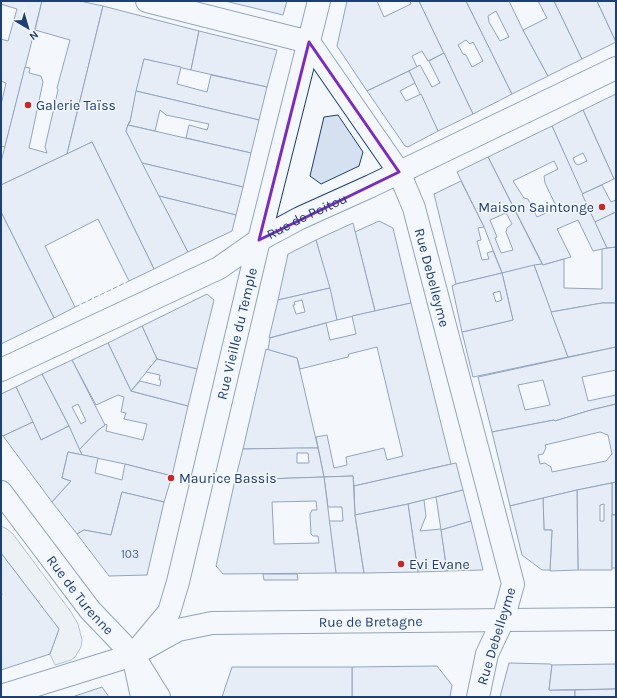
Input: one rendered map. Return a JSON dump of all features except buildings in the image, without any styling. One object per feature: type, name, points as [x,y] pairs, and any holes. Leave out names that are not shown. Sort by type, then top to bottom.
[{"type":"street","points":[[147,1],[309,42]]},
{"type":"street","name":"Rue Vieille du Temple","points":[[133,655],[169,612],[178,582],[259,240],[319,1]]},
{"type":"street","name":"Rue Debelleyme","points":[[309,42],[399,172],[414,208],[513,584],[503,620],[488,654],[478,697]]},
{"type":"street","name":"Rue de Poitou","points":[[1,370],[219,268],[259,240],[300,218],[616,68]]},
{"type":"street","name":"Rue de Turenne","points":[[1,492],[90,610],[133,655],[159,697]]},
{"type":"street","name":"Rue de Bretagne","points":[[1,696],[133,655],[178,630],[212,623],[616,619]]},
{"type":"street","points":[[133,655],[142,697]]},
{"type":"highlighted area","points":[[309,42],[399,172],[259,240]]},
{"type":"shaded area","points":[[1,526],[13,534],[71,612],[78,624],[82,640],[81,647],[75,657],[71,660],[55,665],[50,654],[59,629],[1,553]]},
{"type":"fence","points":[[75,307],[129,281]]},
{"type":"place","name":"Galerie Taïss","points":[[28,105]]},
{"type":"place","name":"Maison Saintonge","points":[[602,207]]},
{"type":"place","name":"Maurice Bassis","points":[[171,478]]},
{"type":"place","name":"Evi Evane","points":[[401,564]]}]
